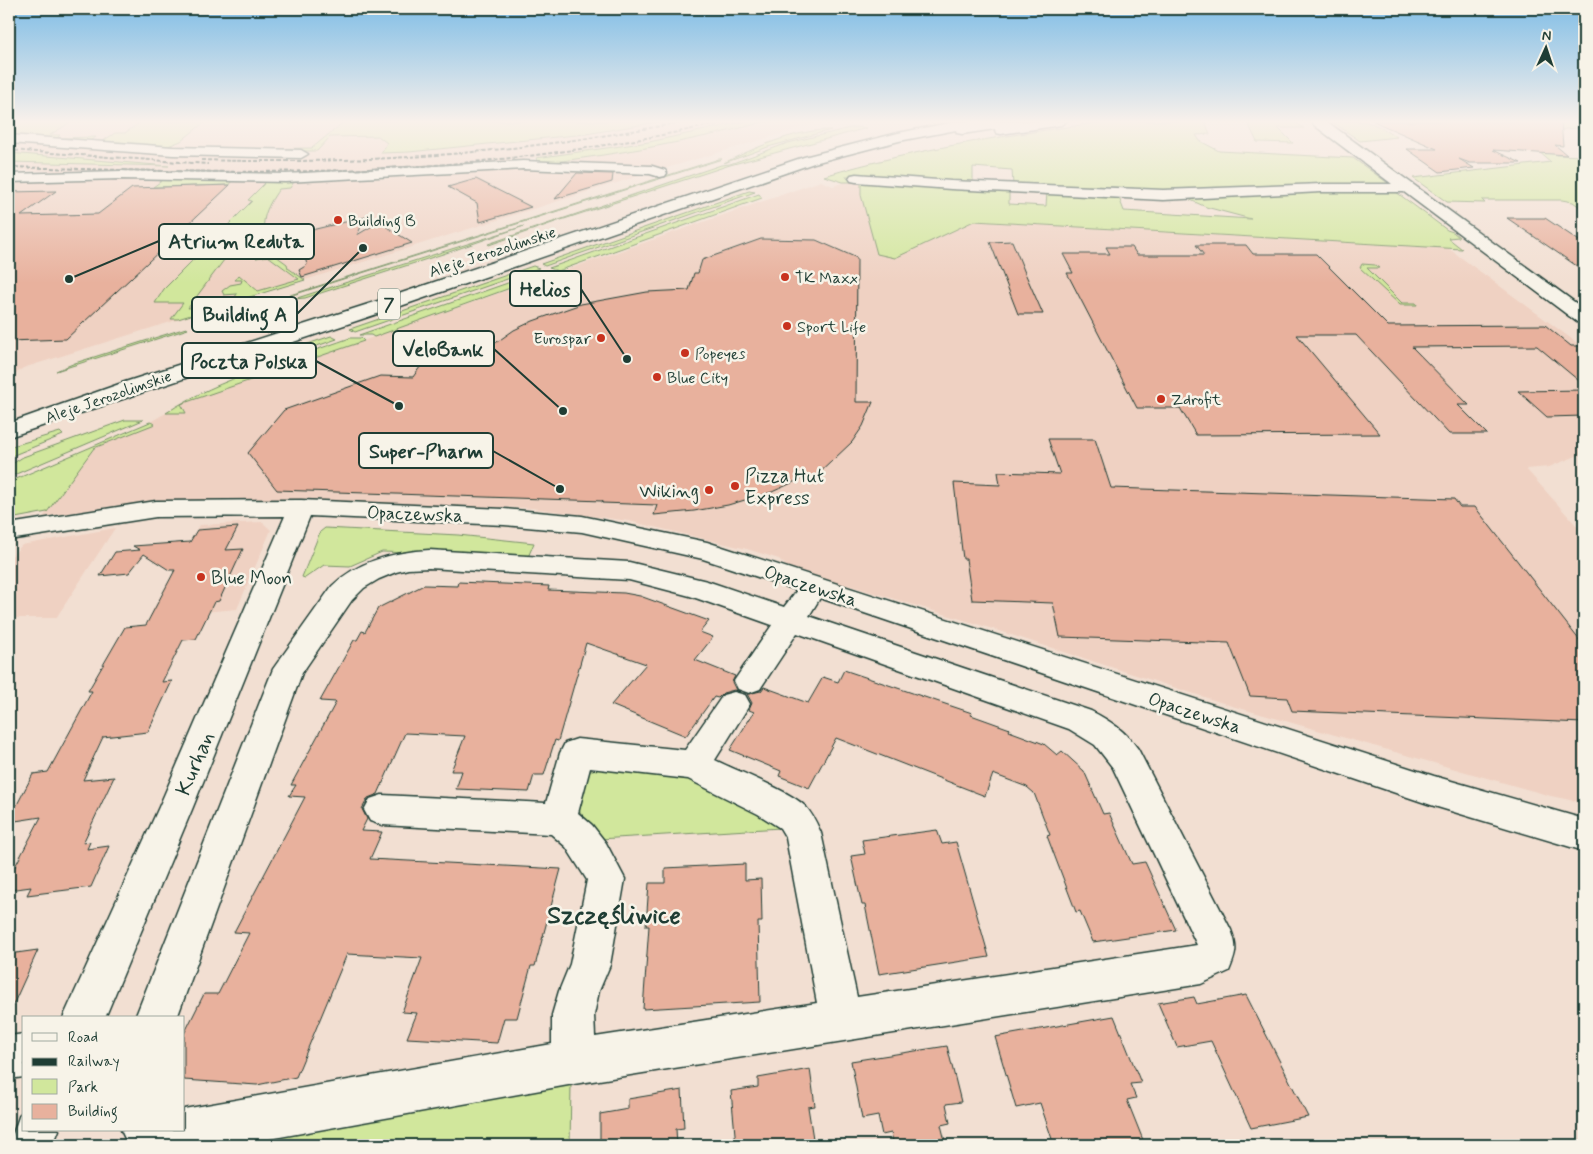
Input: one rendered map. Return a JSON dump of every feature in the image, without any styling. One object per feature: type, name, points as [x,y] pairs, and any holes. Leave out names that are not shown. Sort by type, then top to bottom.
[{"type":"street","points":[[9,178],[106,175],[286,178],[344,175]]},
{"type":"street","points":[[658,196],[726,175]]},
{"type":"street","name":"Aleje Jerozolimskie","points":[[9,430],[768,175]]},
{"type":"street","points":[[1391,175],[1584,318]]},
{"type":"street","points":[[856,178],[951,185],[1163,195],[1321,188],[1409,188]]},
{"type":"street","name":"Aleje Jerozolimskie","points":[[9,414],[560,229]]},
{"type":"street","name":"Opaczewska","points":[[9,532],[121,513],[156,510],[301,508],[504,517],[582,524],[706,551],[1434,791],[1584,834]]},
{"type":"street","name":"Kurhan","points":[[85,1016],[301,508]]},
{"type":"street","points":[[157,1016],[288,669],[342,593],[354,581],[369,572],[408,560],[429,559],[629,571],[690,586],[1070,716],[1101,730],[1112,739],[1126,759],[1217,944],[1215,957],[1201,964],[574,1062],[185,1132]]},
{"type":"street","points":[[693,765],[814,586]]},
{"type":"street","points":[[559,818],[577,753],[693,765],[792,817],[803,833],[841,1019]]},
{"type":"street","points":[[382,810],[559,818],[579,836],[593,855],[606,879],[590,966],[579,991],[574,1015],[574,1062]]},
{"type":"street","points":[[9,1057],[22,1055]]},
{"type":"street","points":[[30,1145],[35,1132]]},
{"type":"street","points":[[149,1132],[160,1136],[182,1132]]},
{"type":"shaded area","points":[[436,175],[642,175],[23,368],[9,379],[9,182],[62,179],[284,183]]},
{"type":"shaded area","name":"Blue City","points":[[821,181],[833,186],[845,182],[861,182],[862,196],[895,258],[974,221],[1448,248],[1584,348],[1584,453],[1549,467],[1526,469],[1584,534],[1584,803],[1551,796],[1232,706],[977,624],[848,585],[836,584],[790,570],[779,559],[747,549],[629,521],[532,508],[288,502],[120,505],[43,517],[94,448],[154,423],[150,422],[166,413],[186,413],[181,404]]},
{"type":"shaded area","points":[[262,522],[271,530],[237,609],[149,617],[199,525]]},
{"type":"shaded area","points":[[115,528],[56,618],[9,618],[9,559],[22,545]]},
{"type":"green space","points":[[669,175],[672,175],[283,298]]},
{"type":"green space","points":[[692,175],[700,175],[489,245]]},
{"type":"green space","points":[[973,175],[973,183],[846,176],[847,178],[1009,192],[1009,204],[1046,206],[1047,192],[1118,195],[1124,211],[1251,219],[1206,207],[1186,198],[1309,191],[1396,192],[1459,237],[1448,238],[1462,249],[974,221],[895,258],[877,254],[861,195],[861,182],[843,182],[824,176]]},
{"type":"green space","points":[[1012,175],[1376,175],[1392,186],[1204,191],[1135,190],[1134,188],[1088,186],[1086,189],[1013,185]]},
{"type":"green space","points":[[1440,175],[1584,175],[1584,210],[1573,202],[1562,200],[1482,200],[1485,203],[1447,202],[1413,178]]},
{"type":"green space","points":[[163,180],[230,181],[231,183],[230,185],[153,187]]},
{"type":"green space","points":[[295,180],[290,188],[279,189],[267,210],[264,231],[270,247],[265,248],[261,242],[249,245],[251,248],[235,252],[236,256],[227,256],[188,308],[230,303],[178,319],[171,319],[183,303],[155,303],[164,289],[252,201],[248,200],[266,182]]},
{"type":"green space","points":[[749,191],[755,192],[545,266],[541,264]]},
{"type":"green space","points":[[759,194],[762,198],[558,271],[549,268]]},
{"type":"green space","points":[[524,226],[305,298],[294,299]]},
{"type":"green space","points":[[269,256],[276,256],[287,264],[288,268],[305,280],[231,303],[237,294],[224,295],[222,291],[230,285],[241,283],[242,280],[235,280],[239,275],[258,291],[299,279]]},
{"type":"green space","points":[[1362,264],[1375,265],[1379,268],[1367,268],[1402,303],[1416,303],[1417,305],[1400,305],[1360,268]]},
{"type":"green space","points":[[533,266],[539,268],[355,332],[350,329]]},
{"type":"green space","points":[[542,271],[552,273],[374,337],[371,335],[359,335]]},
{"type":"green space","points":[[186,328],[188,329],[56,371],[75,363]]},
{"type":"green space","points":[[331,336],[337,339],[242,372],[240,370],[261,360]]},
{"type":"green space","points":[[350,338],[361,338],[364,341],[181,404],[232,379],[279,362]]},
{"type":"green space","points":[[181,404],[186,413],[166,413]]},
{"type":"green space","points":[[125,420],[143,420],[9,477],[9,466],[23,457]]},
{"type":"green space","points":[[150,422],[155,424],[94,448],[47,512],[10,519],[9,482]]},
{"type":"green space","points":[[60,432],[63,435],[9,457],[9,447]]},
{"type":"green space","points":[[325,528],[458,535],[534,543],[528,557],[382,552],[350,566],[324,565],[305,578],[302,577],[320,532]]},
{"type":"green space","points":[[607,763],[686,773],[781,828],[599,839],[574,803],[579,777]]},
{"type":"green space","points":[[571,1084],[570,1145],[210,1145]]},
{"type":"building","points":[[575,175],[613,175],[612,182],[555,199]]},
{"type":"building","points":[[476,179],[531,207],[480,222],[477,203],[448,187]]},
{"type":"building","points":[[230,185],[66,339],[9,341],[9,192],[56,191],[21,216],[98,214],[132,188]]},
{"type":"building","points":[[366,217],[357,235],[379,222],[412,243],[302,277],[299,270],[307,265],[299,233]]},
{"type":"building","points":[[1507,218],[1545,218],[1584,244],[1584,271]]},
{"type":"building","name":"Blue City","points":[[761,239],[816,240],[857,258],[856,402],[873,402],[863,426],[852,442],[814,478],[809,475],[772,492],[728,505],[654,515],[657,505],[602,503],[603,501],[277,490],[248,453],[284,410],[380,376],[413,377],[427,357],[452,351],[487,349],[514,330],[533,321],[581,304],[647,292],[689,290],[694,273],[698,273],[702,260]]},
{"type":"building","points":[[1012,241],[1043,314],[1018,314],[990,242]]},
{"type":"building","points":[[1196,245],[1246,245],[1253,254],[1316,254],[1388,326],[1545,325],[1571,346],[1584,346],[1584,385],[1537,346],[1412,347],[1469,405],[1458,405],[1487,434],[1449,434],[1356,335],[1297,335],[1380,434],[1196,435],[1180,408],[1137,408],[1067,273],[1073,273],[1063,254],[1110,254],[1106,247],[1132,247],[1137,255],[1204,255]]},
{"type":"building","points":[[1584,390],[1584,416],[1547,417],[1518,391]]},
{"type":"building","points":[[1048,439],[1095,439],[1111,488],[1454,499],[1460,507],[1475,507],[1584,646],[1584,723],[1292,711],[1287,698],[1250,696],[1229,643],[1060,637],[1053,603],[972,600],[966,559],[963,559],[954,483],[1000,485],[998,472],[1060,474]]},
{"type":"building","points":[[238,527],[226,550],[243,549],[219,601],[214,602],[196,639],[183,640],[162,682],[172,681],[148,732],[103,737],[83,780],[114,777],[83,843],[90,842],[87,849],[109,846],[91,887],[27,895],[31,887],[9,890],[9,878],[41,817],[9,822],[9,820],[33,774],[48,772],[92,691],[88,691],[125,627],[146,625],[175,570],[169,570],[144,554],[129,573],[100,576],[115,552],[140,550],[133,546],[190,542],[197,530]]},
{"type":"building","points":[[458,582],[549,586],[548,590],[624,593],[640,596],[709,621],[700,632],[713,637],[695,660],[735,676],[732,682],[736,690],[740,692],[734,690],[723,693],[718,698],[714,697],[686,736],[611,705],[646,664],[586,643],[558,741],[555,740],[544,775],[534,775],[529,792],[456,789],[462,771],[451,771],[465,736],[405,733],[378,794],[368,798],[362,809],[367,819],[361,831],[382,832],[370,859],[561,869],[535,966],[531,966],[517,1018],[504,1018],[497,1043],[407,1038],[417,1013],[402,1012],[422,958],[347,954],[296,1077],[257,1085],[185,1080],[185,1032],[204,994],[218,994],[249,933],[234,932],[305,797],[289,796],[296,785],[291,785],[336,702],[320,701],[354,640],[357,640],[362,631],[365,632],[378,608],[424,585],[457,586]]},
{"type":"building","points":[[844,670],[972,713],[971,715],[1044,744],[1057,755],[1062,751],[1084,771],[1103,814],[1109,813],[1132,864],[1145,862],[1176,930],[1093,942],[1080,911],[1076,912],[1047,836],[1050,835],[1034,793],[1027,787],[993,774],[985,796],[836,738],[809,788],[779,776],[781,771],[730,750],[754,712],[749,710],[752,703],[747,694],[761,691],[764,687],[808,703],[823,677],[838,682]]},
{"type":"building","points":[[937,830],[942,844],[956,842],[989,957],[879,974],[865,905],[862,905],[851,856],[865,854],[862,840]]},
{"type":"building","points":[[745,864],[745,880],[761,879],[762,922],[758,922],[760,1002],[643,1009],[649,926],[646,926],[649,883],[665,883],[665,868]]},
{"type":"building","points":[[38,950],[9,1014],[9,954]]},
{"type":"building","points":[[1246,995],[1308,1117],[1251,1128],[1211,1041],[1177,1047],[1158,1003],[1194,997],[1197,1004]]},
{"type":"building","points":[[1114,1016],[1141,1083],[1130,1084],[1136,1098],[1127,1100],[1145,1145],[1054,1145],[1040,1103],[1016,1108],[995,1037]]},
{"type":"building","points":[[947,1046],[961,1102],[946,1104],[950,1123],[941,1125],[946,1145],[894,1145],[891,1133],[882,1135],[878,1116],[862,1119],[851,1061]]},
{"type":"building","points":[[810,1069],[815,1106],[808,1107],[814,1145],[736,1145],[731,1091],[758,1087],[758,1078]]},
{"type":"building","points":[[682,1090],[684,1128],[676,1129],[677,1145],[600,1145],[600,1114],[628,1109],[628,1099]]},
{"type":"place","name":"Building B","points":[[338,220]]},
{"type":"place","name":"Building A","points":[[363,248]]},
{"type":"place","name":"TK Maxx","points":[[785,277]]},
{"type":"place","name":"Atrium Reduta","points":[[69,279]]},
{"type":"place","name":"Sport Life","points":[[787,326]]},
{"type":"place","name":"Eurospar","points":[[601,338]]},
{"type":"place","name":"Popeyes","points":[[685,353]]},
{"type":"place","name":"Helios","points":[[627,359]]},
{"type":"place","name":"Blue City","points":[[657,377]]},
{"type":"place","name":"Zdrofit","points":[[1161,399]]},
{"type":"place","name":"Poczta Polska","points":[[399,406]]},
{"type":"place","name":"VeloBank","points":[[563,411]]},
{"type":"place","name":"Pizza Hut Express","points":[[735,486]]},
{"type":"place","name":"Super-Pharm","points":[[560,489]]},
{"type":"place","name":"Wiking","points":[[709,490]]},
{"type":"place","name":"Blue Moon","points":[[201,577]]},
{"type":"district","name":"Szczęśliwice","points":[[614,914]]}]
